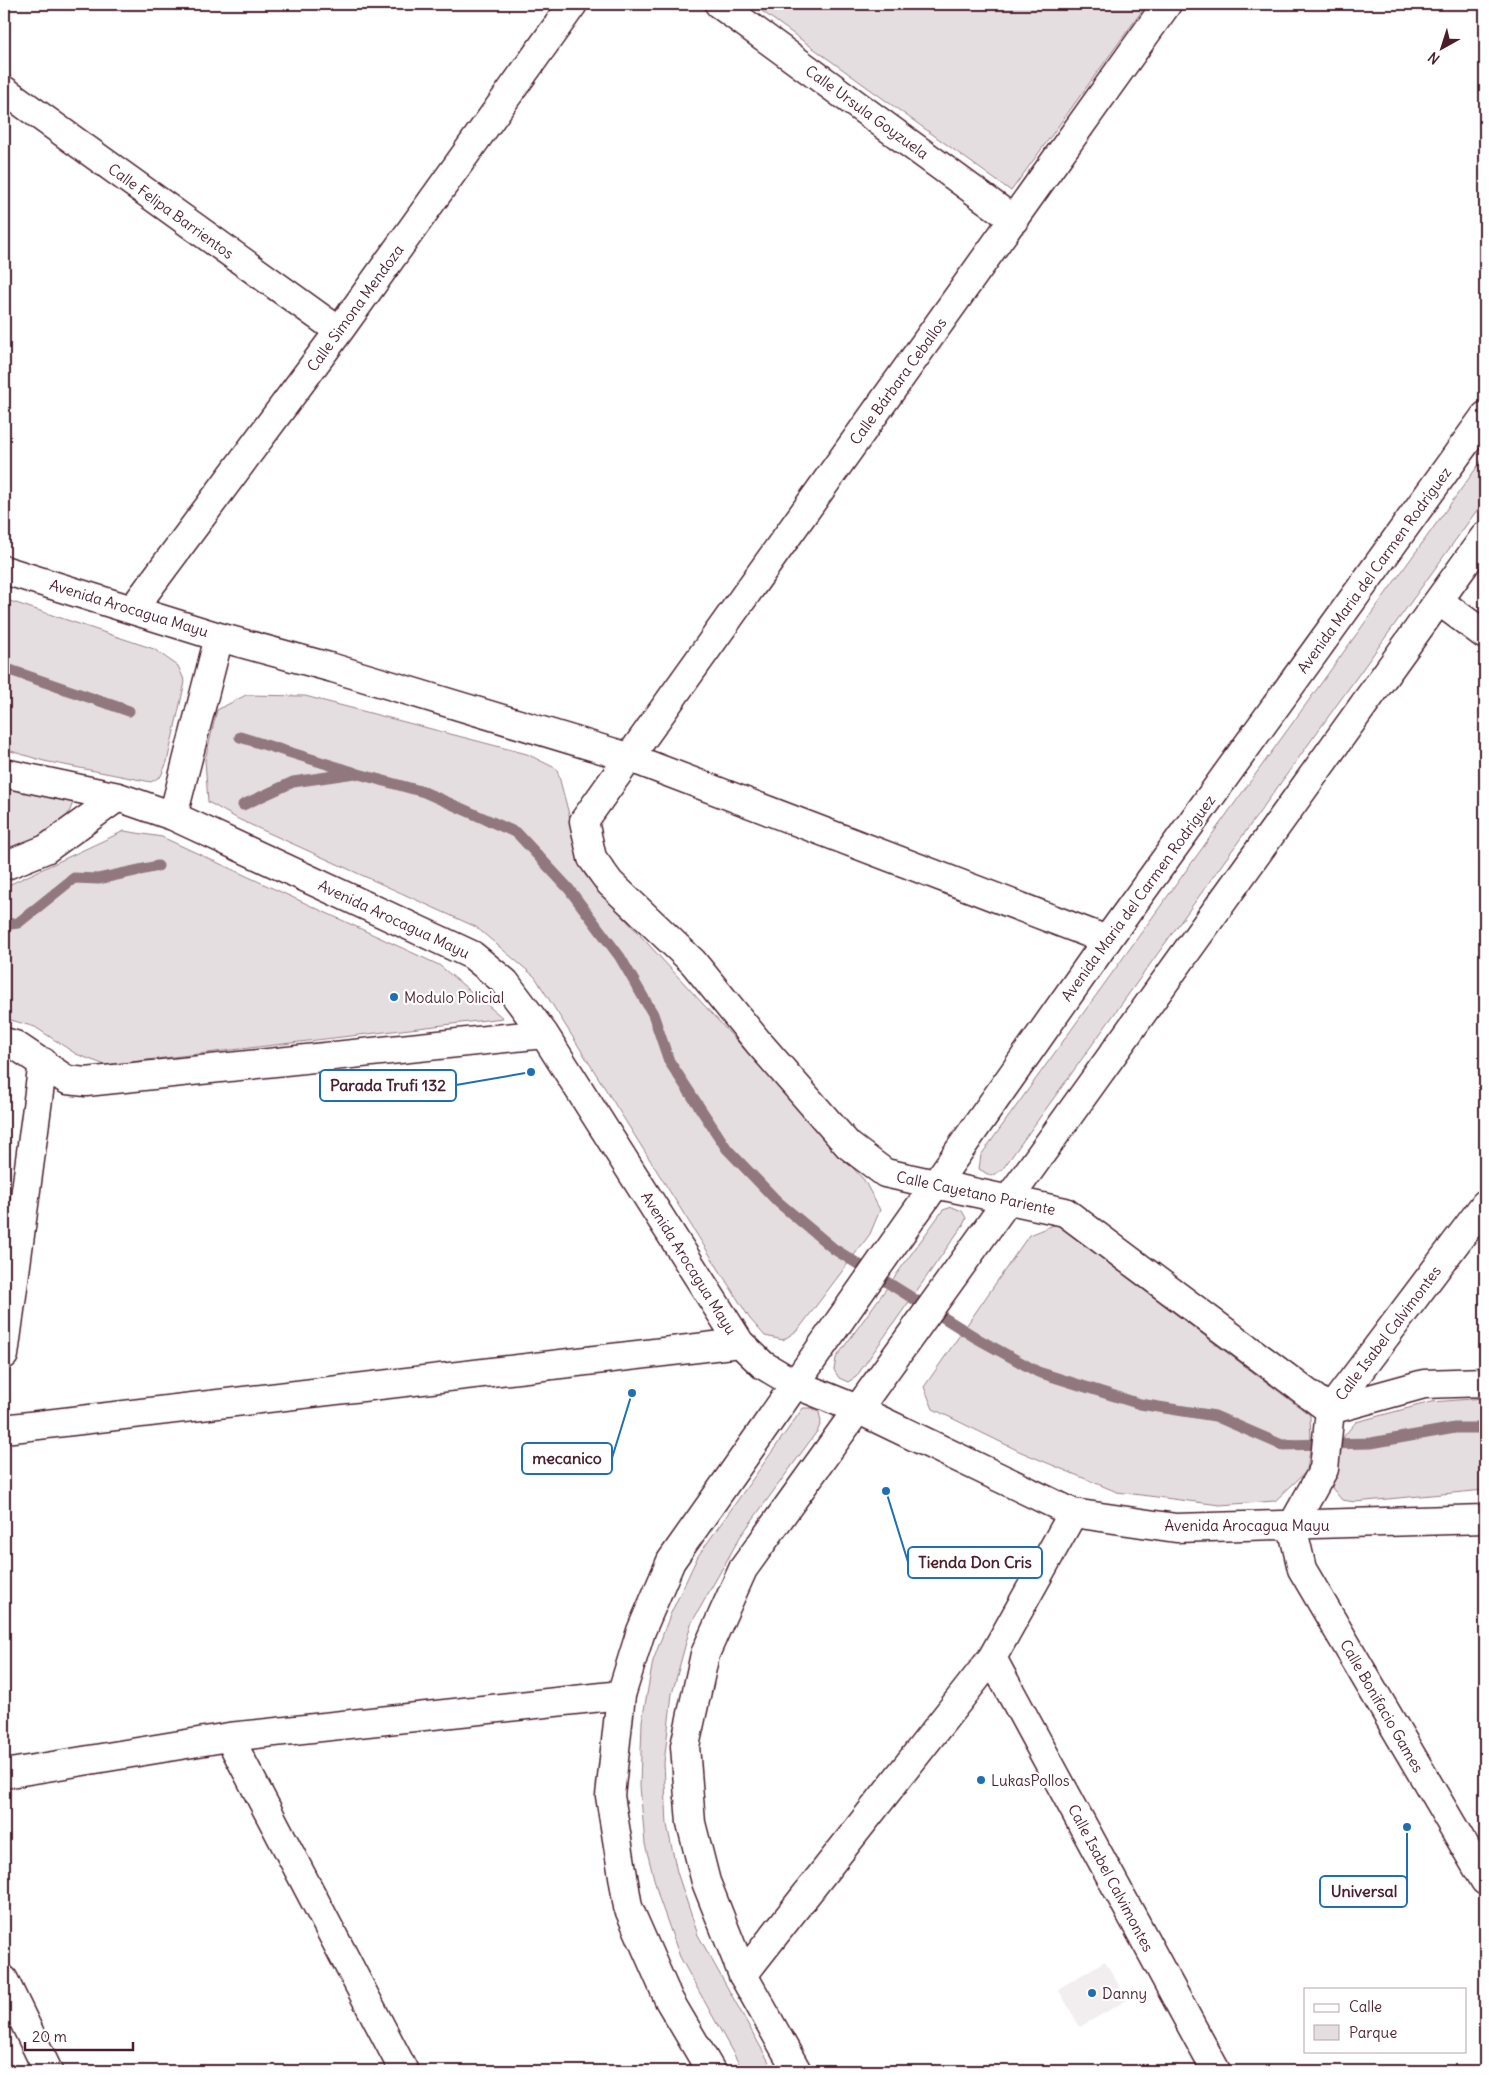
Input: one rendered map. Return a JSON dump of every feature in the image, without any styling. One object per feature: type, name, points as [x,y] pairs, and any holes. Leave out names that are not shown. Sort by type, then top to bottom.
[{"type":"street","name":"Calle Simona Mendoza","points":[[133,609],[339,331],[573,4]]},
{"type":"street","name":"Calle Ursula Goyzuela","points":[[719,4],[1014,220]]},
{"type":"street","name":"Calle Bárbara Ceballos","points":[[628,757],[1167,4]]},
{"type":"street","name":"Calle Felipa Barrientos","points":[[4,90],[339,331]]},
{"type":"street","name":"Avenida Maria del Carmen Rodríguez","points":[[711,2071],[669,2000],[628,1907],[610,1796],[621,1695],[641,1631],[671,1561],[1107,940],[1485,416]]},
{"type":"street","points":[[797,2071],[743,1975],[706,1882],[691,1822],[684,1746],[705,1654],[744,1570],[857,1409],[1010,1201],[1485,536]]},
{"type":"street","name":"Avenida Arocagua Mayu","points":[[4,570],[219,637],[333,668],[628,757],[1107,940]]},
{"type":"street","points":[[1439,601],[1485,635]]},
{"type":"street","points":[[173,816],[219,637]]},
{"type":"street","name":"Calle Cayetano Pariente","points":[[628,757],[584,821],[592,858],[610,883],[693,962],[758,1042],[848,1145],[885,1173],[1064,1212],[1330,1410]]},
{"type":"street","name":"Avenida Arocagua Mayu","points":[[4,773],[118,797],[173,816],[472,955],[505,982],[544,1034],[740,1343],[763,1365],[796,1384],[857,1409],[1073,1513],[1176,1528],[1485,1519]]},
{"type":"street","points":[[4,866],[46,849],[118,797]]},
{"type":"street","points":[[4,1042],[15,1045],[43,1062],[67,1080],[86,1082],[544,1034]]},
{"type":"street","points":[[4,1355],[43,1062]]},
{"type":"street","name":"Calle Isabel Calvimontes","points":[[1292,1526],[1324,1468],[1330,1410],[1485,1204]]},
{"type":"street","points":[[4,1429],[740,1343]]},
{"type":"street","points":[[1330,1410],[1424,1384],[1485,1382]]},
{"type":"street","points":[[743,1975],[992,1658],[1073,1513]]},
{"type":"street","name":"Calle Bonifacio Games","points":[[1292,1526],[1302,1569],[1485,1881]]},
{"type":"street","name":"Calle Isabel Calvimontes","points":[[992,1658],[1216,2071]]},
{"type":"street","points":[[4,1774],[229,1737],[621,1695]]},
{"type":"street","points":[[229,1737],[404,2071]]},
{"type":"street","points":[[4,1980],[48,2071]]},
{"type":"shaded area","points":[[1105,1961],[1127,2000],[1080,2027],[1058,1989]]},
{"type":"green space","points":[[752,4],[1147,4],[1011,191]]},
{"type":"green space","points":[[1485,456],[1485,499],[1002,1170],[991,1176],[979,1169],[981,1155]]},
{"type":"green space","points":[[4,599],[154,649],[178,666],[185,682],[167,762],[161,776],[151,782],[44,761],[4,749]]},
{"type":"green space","points":[[246,695],[305,696],[527,754],[557,769],[585,875],[864,1180],[880,1210],[870,1234],[798,1330],[783,1340],[765,1336],[750,1319],[535,977],[476,927],[238,819],[208,802],[205,760],[217,710]]},
{"type":"green space","points":[[4,781],[74,800],[66,820],[26,849],[4,857]]},
{"type":"green space","points":[[124,831],[162,837],[439,965],[503,1018],[105,1065],[76,1054],[35,1027],[4,1018],[4,887]]},
{"type":"green space","points":[[952,1207],[962,1211],[966,1218],[963,1225],[856,1377],[848,1382],[839,1378],[834,1370],[836,1358],[943,1210]]},
{"type":"green space","points":[[1056,1224],[1310,1415],[1311,1442],[1307,1471],[1275,1501],[1220,1505],[1117,1492],[1021,1452],[933,1409],[924,1387],[1029,1235]]},
{"type":"green space","points":[[1485,1398],[1485,1490],[1355,1502],[1342,1500],[1332,1488],[1344,1436],[1356,1422],[1431,1402]]},
{"type":"green space","points":[[803,1408],[812,1408],[819,1412],[821,1422],[818,1430],[740,1537],[691,1624],[672,1694],[664,1763],[667,1825],[677,1872],[698,1935],[774,2071],[743,2071],[680,1957],[659,1898],[645,1844],[640,1786],[642,1721],[653,1661],[670,1615],[698,1556]]},
{"type":"waterway","points":[[4,668],[129,711]]},
{"type":"waterway","points":[[240,737],[353,772]]},
{"type":"waterway","points":[[243,805],[293,782],[355,773],[424,792],[517,833],[569,889],[620,957],[653,1014],[669,1061],[727,1149],[778,1202],[834,1249],[978,1339],[1038,1372],[1140,1404],[1215,1416],[1282,1445],[1371,1443],[1455,1428],[1485,1428]]},
{"type":"waterway","points":[[4,925],[18,923],[74,878],[98,879],[158,866]]},
{"type":"place","name":"Modulo Policial","points":[[394,997]]},
{"type":"place","name":"Parada Trufi 132","points":[[531,1072]]},
{"type":"place","name":"mecanico","points":[[632,1393]]},
{"type":"place","name":"Tienda Don Cris","points":[[886,1491]]},
{"type":"place","name":"LukasPollos","points":[[981,1780]]},
{"type":"place","name":"Universal","points":[[1407,1827]]},
{"type":"place","name":"Danny","points":[[1092,1993]]}]
